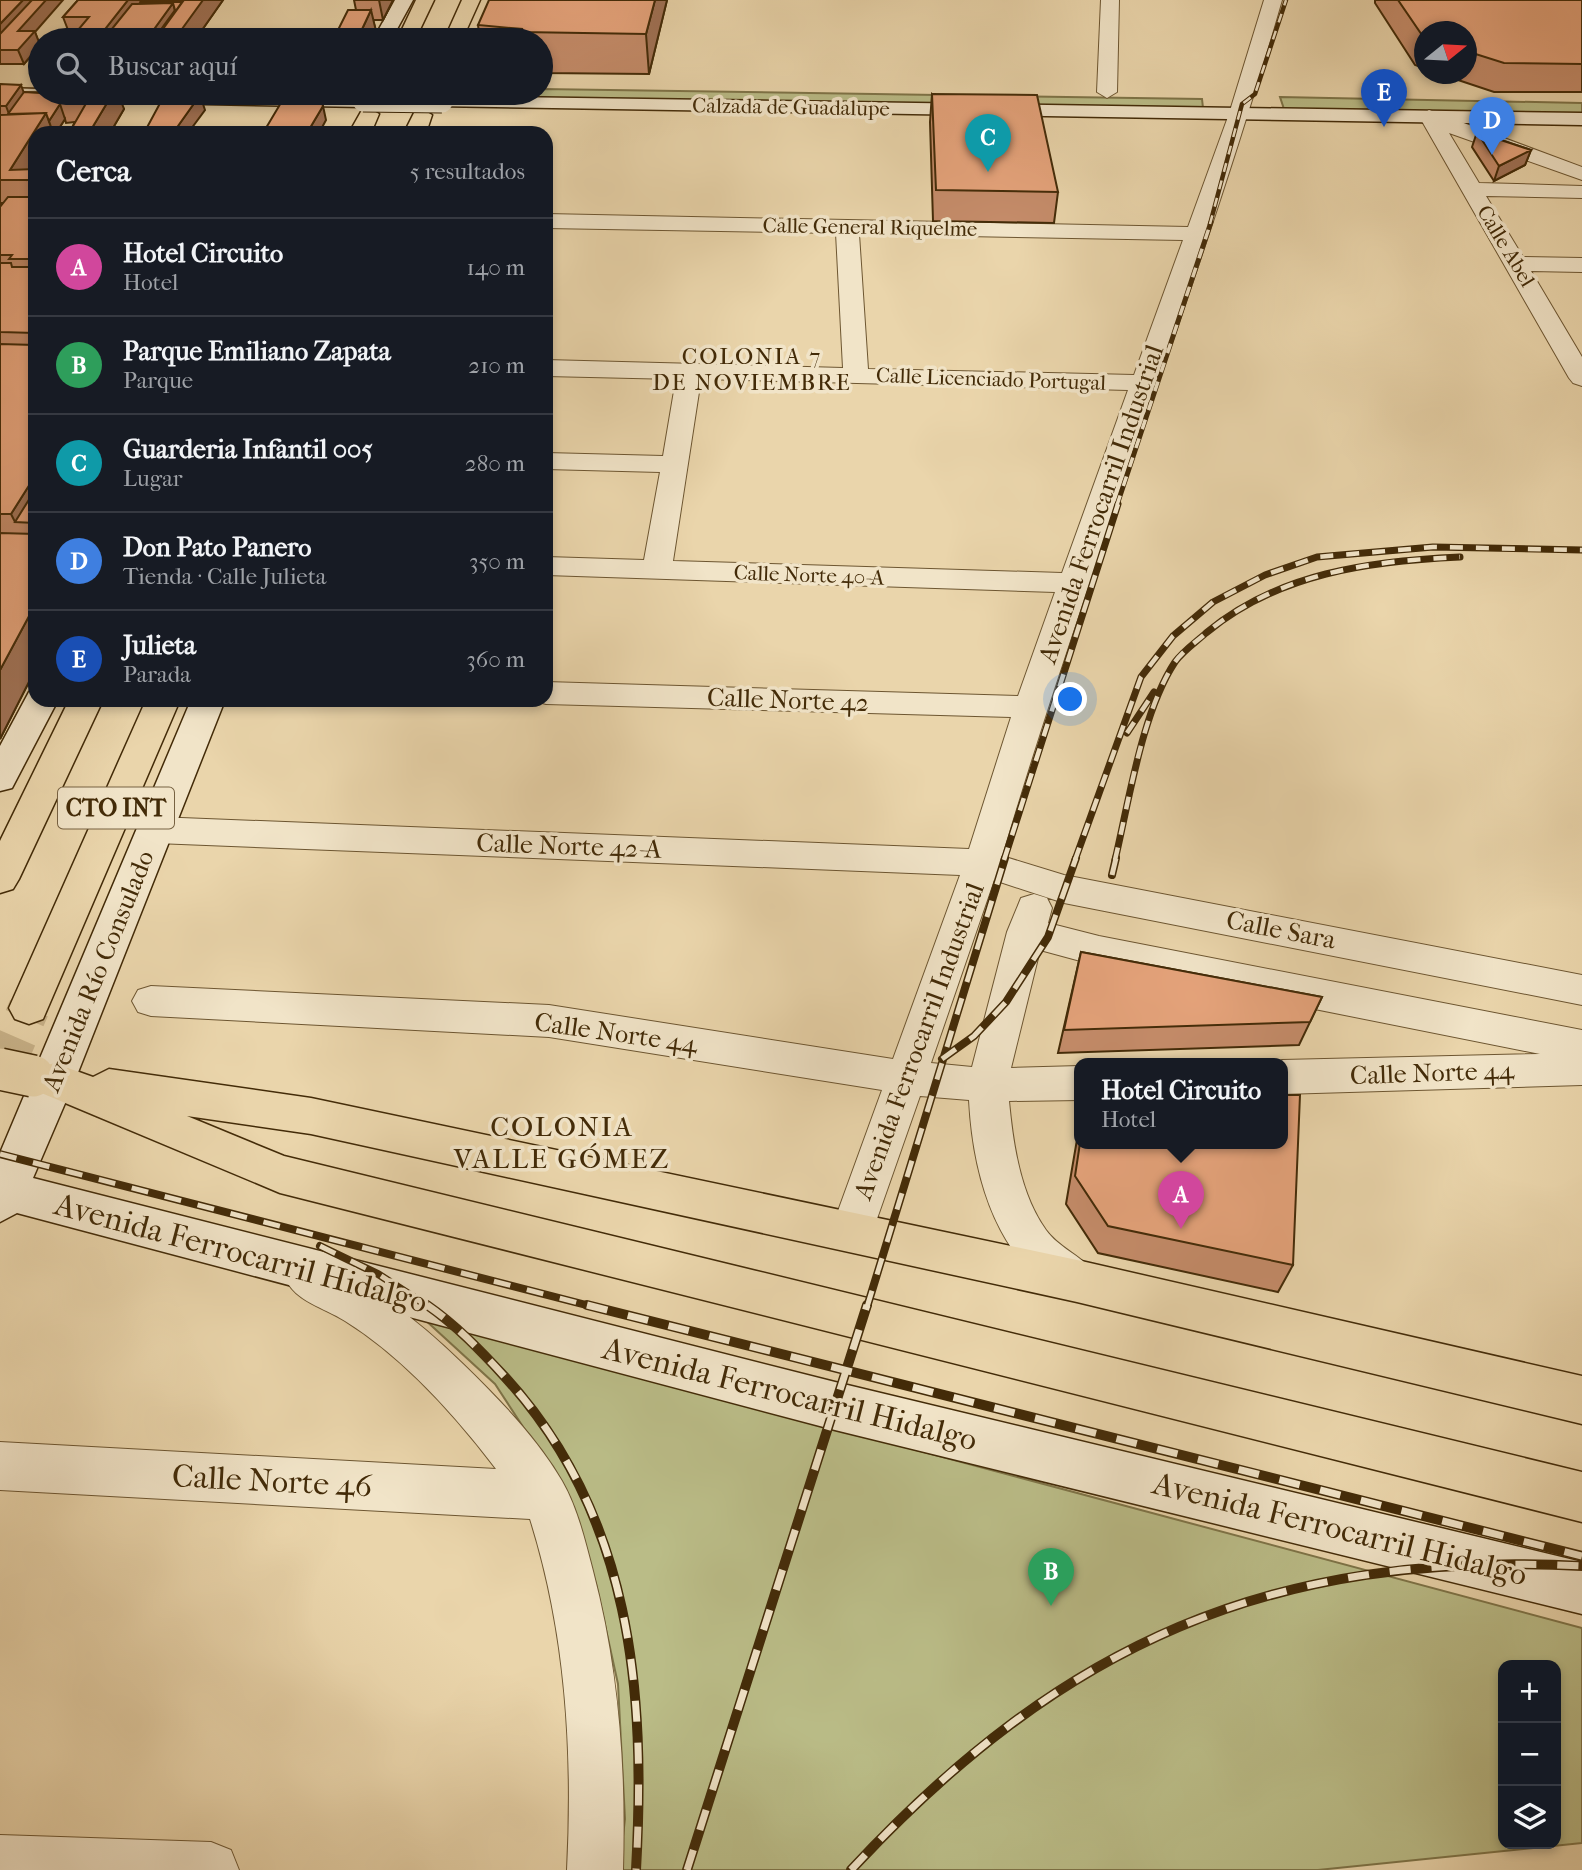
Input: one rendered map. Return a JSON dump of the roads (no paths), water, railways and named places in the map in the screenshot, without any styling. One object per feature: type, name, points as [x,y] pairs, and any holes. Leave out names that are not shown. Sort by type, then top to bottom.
[{"type":"main road","points":[[389,28],[404,0]]},
{"type":"main road","points":[[412,28],[425,0]]},
{"type":"main road","points":[[458,28],[471,0]]},
{"type":"main road","points":[[0,75],[28,76]]},
{"type":"main road","name":"Calzada de Guadalupe","points":[[553,84],[1107,92],[1431,118],[1582,119]]},
{"type":"main road","name":"Calzada de Guadalupe","points":[[0,94],[28,95]]},
{"type":"main road","name":"Calzada de Guadalupe","points":[[553,105],[1241,104],[1582,99]]},
{"type":"main road","name":"Calzada de Guadalupe","points":[[282,105],[359,108],[448,105]]},
{"type":"main road","points":[[338,122],[359,108]]},
{"type":"main road","points":[[0,779],[37,707]]},
{"type":"main road","name":"CTO INT","points":[[0,879],[83,707]]},
{"type":"main road","name":"CTO INT","points":[[29,1008],[160,707]]},
{"type":"main road","name":"Avenida Río Consulado","points":[[2,1194],[29,1075],[156,830],[205,707]]},
{"type":"main road","points":[[29,1075],[311,1116],[1077,1281],[1582,1400]]},
{"type":"main road","points":[[29,1075],[280,1174],[1582,1497]]},
{"type":"main road","name":"Avenida Ferrocarril Hidalgo","points":[[2,1194],[821,1403],[1582,1588]]},
{"type":"street","points":[[1107,92],[1110,0]]},
{"type":"street","name":"Avenida Ferrocarril Industrial","points":[[851,1233],[982,863],[1030,708],[1241,104],[1273,0]]},
{"type":"street","points":[[1431,118],[1582,174]]},
{"type":"street","name":"Calle Abel","points":[[1431,118],[1518,264],[1574,349],[1582,378]]},
{"type":"street","points":[[1473,190],[1582,192]]},
{"type":"street","name":"Calle General Riquelme","points":[[553,220],[1195,234]]},
{"type":"street","points":[[847,227],[856,375]]},
{"type":"street","points":[[1518,264],[1582,265]]},
{"type":"street","name":"Calle Licenciado Portugal","points":[[553,368],[1143,383]]},
{"type":"street","points":[[657,570],[690,371]]},
{"type":"street","points":[[553,461],[675,464]]},
{"type":"street","name":"Calle Norte 40-A","points":[[553,566],[1073,583]]},
{"type":"street","name":"Calle Norte 42","points":[[553,694],[1030,708]]},
{"type":"street","name":"Calle Norte 42-A","points":[[156,830],[982,863]]},
{"type":"street","name":"Calle Sara","points":[[982,863],[1043,883],[1582,990]]},
{"type":"street","points":[[1043,883],[1025,932],[988,1085],[992,1143],[1012,1208],[1031,1244],[1052,1264],[1077,1281]]},
{"type":"street","points":[[1025,932],[1099,951],[1582,1046]]},
{"type":"street","name":"Calle Norte 44","points":[[151,1001],[549,1021],[908,1078],[988,1085],[1074,1083]]},
{"type":"street","name":"Calle Norte 44","points":[[1288,1077],[1582,1069]]},
{"type":"street","points":[[282,1264],[369,1311],[440,1373],[493,1430],[544,1496],[578,1603],[589,1663],[600,1796],[595,1870]]},
{"type":"street","name":"Calle Norte 46","points":[[0,1466],[544,1496]]},
{"type":"street","points":[[0,1863],[211,1870]]},
{"type":"tunnel","points":[[0,1075],[29,1008]]},
{"type":"railway","points":[[1210,224],[1242,104],[1255,94],[1286,0]]},
{"type":"railway","points":[[1117,505],[1211,222]]},
{"type":"railway","points":[[1004,860],[1118,504]]},
{"type":"railway","points":[[1075,860],[1141,677],[1173,636],[1213,602],[1265,575],[1317,557],[1433,547],[1582,550]]},
{"type":"railway","points":[[1115,860],[1145,731],[1164,682],[1182,654],[1234,613],[1263,596],[1294,584],[1359,567],[1460,557]]},
{"type":"railway","points":[[1127,733],[1154,692]]},
{"type":"railway","points":[[944,1058],[1005,858]]},
{"type":"railway","points":[[944,1058],[974,1036],[1006,1002],[1048,937],[1076,858]]},
{"type":"railway","points":[[1112,875],[1116,858]]},
{"type":"railway","points":[[867,1307],[944,1058]]},
{"type":"railway","points":[[0,1154],[594,1307]]},
{"type":"railway","points":[[320,1246],[378,1274],[429,1307]]},
{"type":"railway","points":[[427,1305],[487,1358],[548,1431],[580,1488],[605,1547],[622,1609],[632,1672],[638,1737],[636,1870]]},
{"type":"railway","points":[[587,1305],[846,1370]]},
{"type":"railway","points":[[846,1370],[867,1305]]},
{"type":"railway","points":[[687,1870],[846,1370]]},
{"type":"railway","points":[[846,1370],[1582,1556]]},
{"type":"railway","points":[[851,1870],[930,1791],[1010,1724],[1093,1670],[1179,1627],[1270,1595],[1366,1575],[1470,1565],[1582,1566]]},
{"type":"place","name":"Julieta","points":[[1384,127]]},
{"type":"place","name":"Don Pato Panero","points":[[1492,155]]},
{"type":"place","name":"Guarderia Infantil 005","points":[[988,172]]},
{"type":"place","name":"Hotel Circuito","points":[[1181,1229]]},
{"type":"place","name":"Parque Emiliano Zapata","points":[[1051,1606]]},
{"type":"district","name":"COLONIA 7 DE NOVIEMBRE","points":[[752,369]]},
{"type":"district","name":"COLONIA VALLE GÓMEZ","points":[[562,1142]]}]
